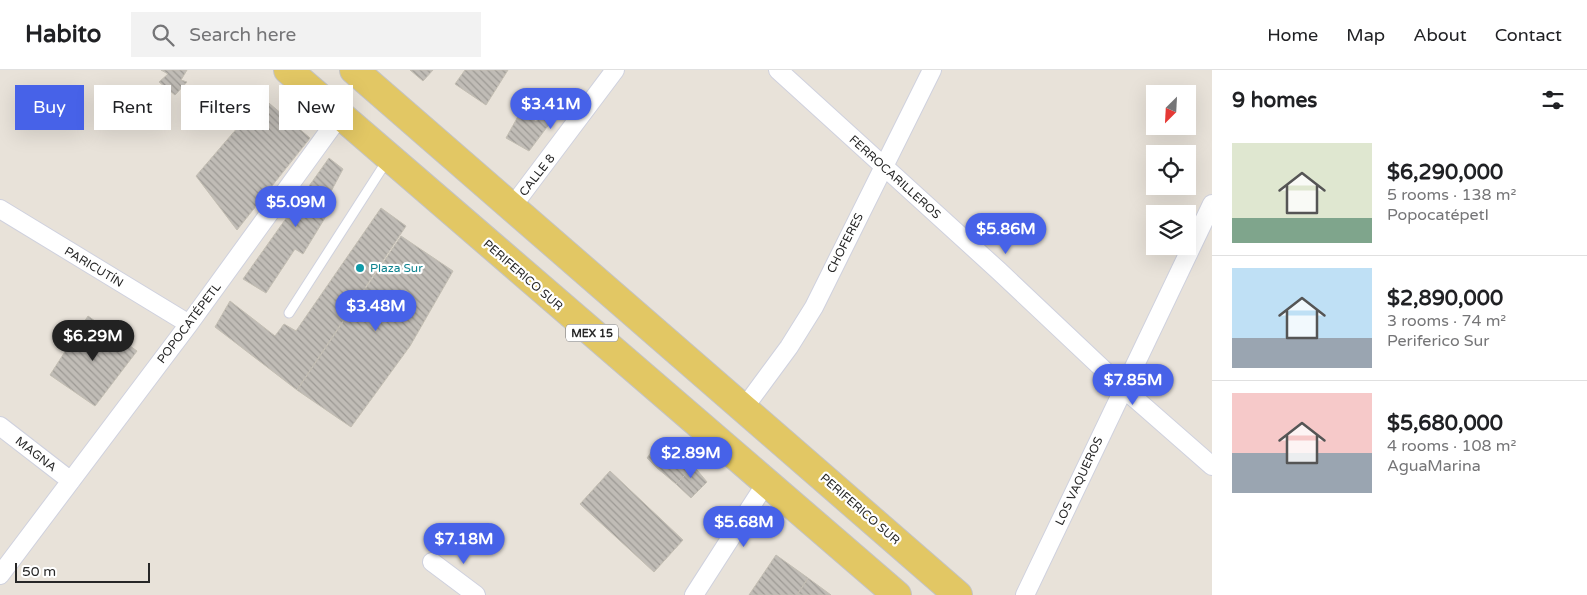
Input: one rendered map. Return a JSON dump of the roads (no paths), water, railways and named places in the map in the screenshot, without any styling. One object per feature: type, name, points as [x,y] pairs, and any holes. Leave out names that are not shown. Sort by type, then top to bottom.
[{"type":"main road","name":"PERIFERICO SUR","points":[[288,70],[304,85]]},
{"type":"main road","name":"PERIFERICO SUR","points":[[354,70],[958,595]]},
{"type":"main road","name":"PERIFERICO SUR","points":[[353,129],[897,595]]},
{"type":"street","name":"CALLE 8","points":[[512,207],[578,122],[615,70]]},
{"type":"street","name":"FERROCARILLEROS","points":[[778,70],[1123,388],[1212,466]]},
{"type":"street","name":"CHOFERES","points":[[744,408],[801,329],[932,70]]},
{"type":"street","name":"POPOCATÉPETL","points":[[0,575],[189,324],[330,130]]},
{"type":"street","name":"LOS VAQUEROS","points":[[1025,595],[1212,204]]},
{"type":"street","name":"PARICUTÍN","points":[[0,210],[189,324]]},
{"type":"street","name":"MAGNA","points":[[0,426],[71,481]]},
{"type":"street","points":[[694,595],[766,483]]},
{"type":"street","points":[[432,562],[459,590],[476,595]]},
{"type":"lane","points":[[289,313],[389,159]]},
{"type":"place","name":"Plaza Sur","points":[[360,268]]}]
